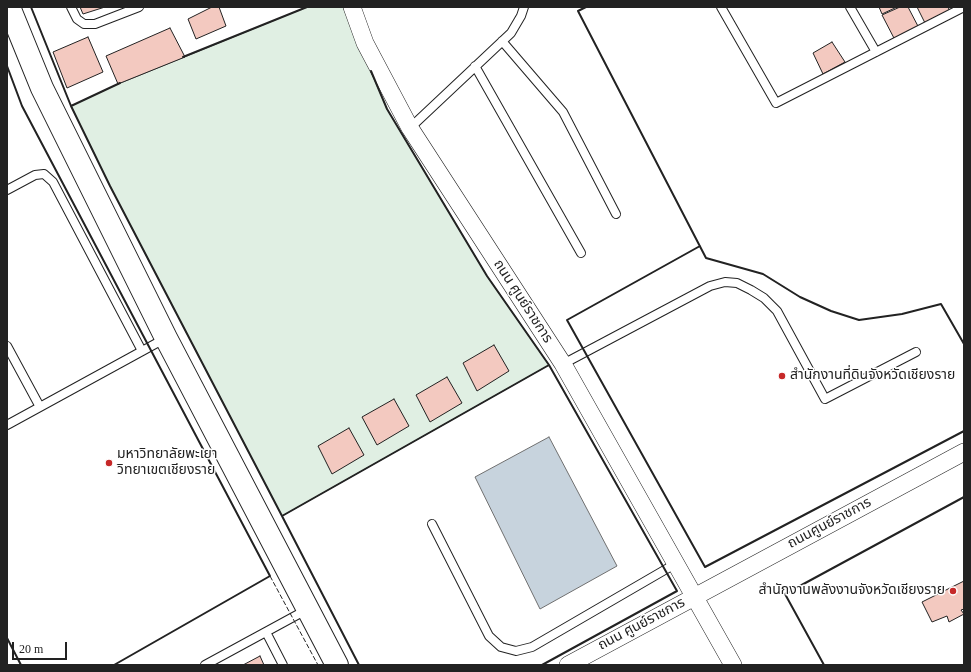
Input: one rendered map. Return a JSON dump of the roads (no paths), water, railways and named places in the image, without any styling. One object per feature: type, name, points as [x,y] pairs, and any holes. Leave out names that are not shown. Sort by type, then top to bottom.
[{"type":"street","points":[[9,7],[42,88],[166,338],[337,665]]},
{"type":"street","name":"ถนน ศูนย์ราชการ","points":[[352,7],[365,43],[410,128],[563,364],[733,665]]},
{"type":"street","name":"ถนนศูนย์ราชการ","points":[[695,596],[964,452]]},
{"type":"street","name":"ถนน ศูนย์ราชการ","points":[[568,665],[695,596]]},
{"type":"lane","points":[[71,7],[77,19],[84,24],[95,24],[139,7]]},
{"type":"lane","points":[[410,128],[511,33],[521,16],[524,7]]},
{"type":"lane","points":[[721,7],[776,103],[964,7]]},
{"type":"lane","points":[[850,7],[876,52]]},
{"type":"lane","points":[[502,41],[563,112],[616,214]]},
{"type":"lane","points":[[476,66],[581,253]]},
{"type":"lane","points":[[7,190],[35,175],[44,174],[53,182],[142,351]]},
{"type":"lane","points":[[563,364],[710,286],[726,282],[737,283],[751,290],[764,298],[777,311],[825,399],[916,352]]},
{"type":"lane","points":[[7,425],[166,338]]},
{"type":"lane","points":[[7,346],[40,407]]},
{"type":"lane","points":[[432,524],[489,636],[501,647],[516,651],[532,647],[675,564]]},
{"type":"lane","points":[[205,665],[308,609]]},
{"type":"lane","points":[[266,632],[283,665]]},
{"type":"place","name":"สำนักงานที่ดินจังหวัดเชียงราย","points":[[782,376]]},
{"type":"place","name":"มหาวิทยาลัยพะเยา วิทยาเขตเชียงราย","points":[[109,463]]},
{"type":"place","name":"สำนักงานพลังงานจังหวัดเชียงราย","points":[[953,591]]}]
